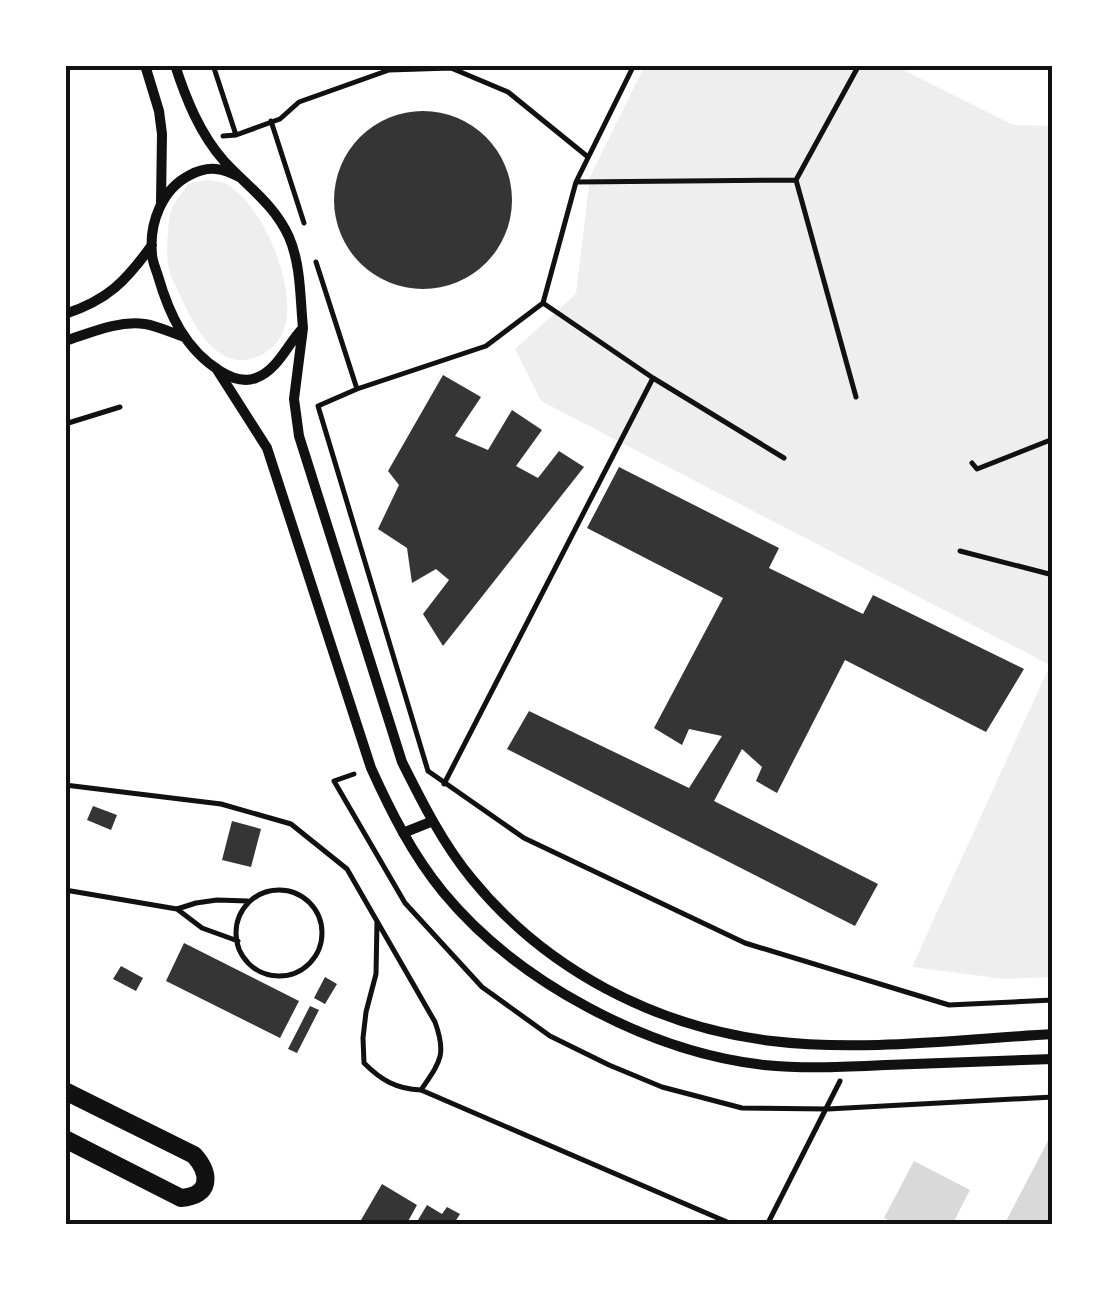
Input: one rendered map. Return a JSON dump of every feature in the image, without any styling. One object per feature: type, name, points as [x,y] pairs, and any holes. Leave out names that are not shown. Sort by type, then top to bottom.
[{"type":"highway","points":[[65,1091],[194,1155],[204,1168],[206,1179],[196,1195],[181,1198],[65,1139]]},
{"type":"street","points":[[145,65],[162,134],[162,202]]},
{"type":"street","points":[[175,65],[190,107],[220,157],[268,203],[289,238],[299,278],[303,328],[294,399],[299,436],[402,762],[432,821],[470,878],[530,938],[566,966],[610,992],[699,1027],[774,1042],[871,1044],[1053,1034]]},
{"type":"street","points":[[241,178],[214,168],[196,172],[172,188],[156,217],[152,254],[171,315],[184,338],[216,368],[267,448],[370,768],[403,832],[444,893],[508,954],[587,1008],[685,1047],[762,1065],[811,1068],[1053,1058]]},
{"type":"street","points":[[65,314],[113,292],[152,245]]},
{"type":"street","points":[[65,341],[127,324],[146,324],[184,338]]},
{"type":"street","points":[[216,368],[242,380],[258,378],[276,363],[303,328]]},
{"type":"street","points":[[403,832],[432,821]]},
{"type":"street","points":[[915,1064],[932,1041]]},
{"type":"lane","points":[[65,424],[120,406]]},
{"type":"lane","points":[[65,785],[221,804],[290,824],[347,869],[442,1040],[442,1058],[421,1090]]},
{"type":"lane","points":[[177,910],[218,900],[248,901],[273,889],[300,894],[319,913],[323,940],[310,964],[286,976],[259,972],[240,952],[238,941],[236,926],[248,901]]},
{"type":"lane","points":[[65,890],[177,910],[202,928],[238,941]]},
{"type":"lane","points":[[377,921],[376,974],[363,1038],[364,1062],[377,1076],[391,1084],[421,1090],[734,1225]]},
{"type":"path","points":[[214,65],[236,135]]},
{"type":"path","points":[[634,65],[576,182],[543,303],[486,346],[318,406],[428,772],[524,838],[745,943],[949,1005],[1053,1000]]},
{"type":"path","points":[[856,397],[796,180],[859,65]]},
{"type":"path","points":[[208,138],[236,135],[280,119],[300,102],[388,68],[450,68],[508,92],[588,157]]},
{"type":"path","points":[[576,182],[796,180]]},
{"type":"path","points":[[543,303],[653,378],[784,458]]},
{"type":"path","points":[[444,784],[653,378]]},
{"type":"path","points":[[972,464],[977,469],[1053,439]]},
{"type":"path","points":[[960,551],[1053,575]]},
{"type":"path","points":[[767,1225],[846,1067]]},
{"type":"shaded area","points":[[645,65],[893,65],[1013,125],[1053,126],[1053,977],[1005,979],[912,967],[1050,665],[541,401],[515,349],[576,294],[590,177]]},
{"type":"shaded area","points":[[206,180],[226,184],[254,211],[282,272],[287,312],[282,334],[268,351],[244,360],[219,353],[199,332],[169,268],[171,210],[188,184]]},
{"type":"shaded area","points":[[1050,1137],[1053,1225],[1004,1225]]},
{"type":"shaded area","points":[[914,1161],[970,1190],[952,1225],[898,1225],[884,1218]]},
{"type":"building","points":[[423,111],[457,118],[486,137],[505,166],[512,200],[505,234],[486,263],[457,282],[423,289],[389,282],[360,263],[341,234],[334,200],[341,166],[360,137],[389,118]]},
{"type":"building","points":[[443,375],[481,397],[455,436],[488,450],[512,410],[542,430],[516,466],[538,478],[559,451],[584,467],[443,646],[423,614],[449,580],[436,569],[412,583],[407,548],[378,529],[399,485],[388,471]]},
{"type":"building","points":[[619,467],[779,548],[769,568],[863,614],[873,595],[1024,669],[986,732],[845,660],[777,793],[756,781],[762,767],[742,749],[714,801],[878,884],[855,926],[507,749],[529,711],[689,788],[722,736],[689,729],[682,745],[654,728],[723,598],[587,528]]},
{"type":"building","points":[[93,806],[117,815],[111,830],[87,820]]},
{"type":"building","points":[[232,821],[261,829],[251,867],[222,860]]},
{"type":"building","points":[[184,943],[299,1001],[280,1038],[166,981]]},
{"type":"building","points":[[121,966],[143,978],[136,991],[113,979]]},
{"type":"building","points":[[325,977],[337,984],[325,1004],[314,998]]},
{"type":"building","points":[[310,1006],[319,1010],[297,1053],[288,1049]]},
{"type":"building","points":[[382,1184],[417,1205],[406,1225],[370,1225],[361,1220]]},
{"type":"building","points":[[427,1205],[442,1214],[447,1207],[460,1214],[453,1225],[415,1225]]}]
